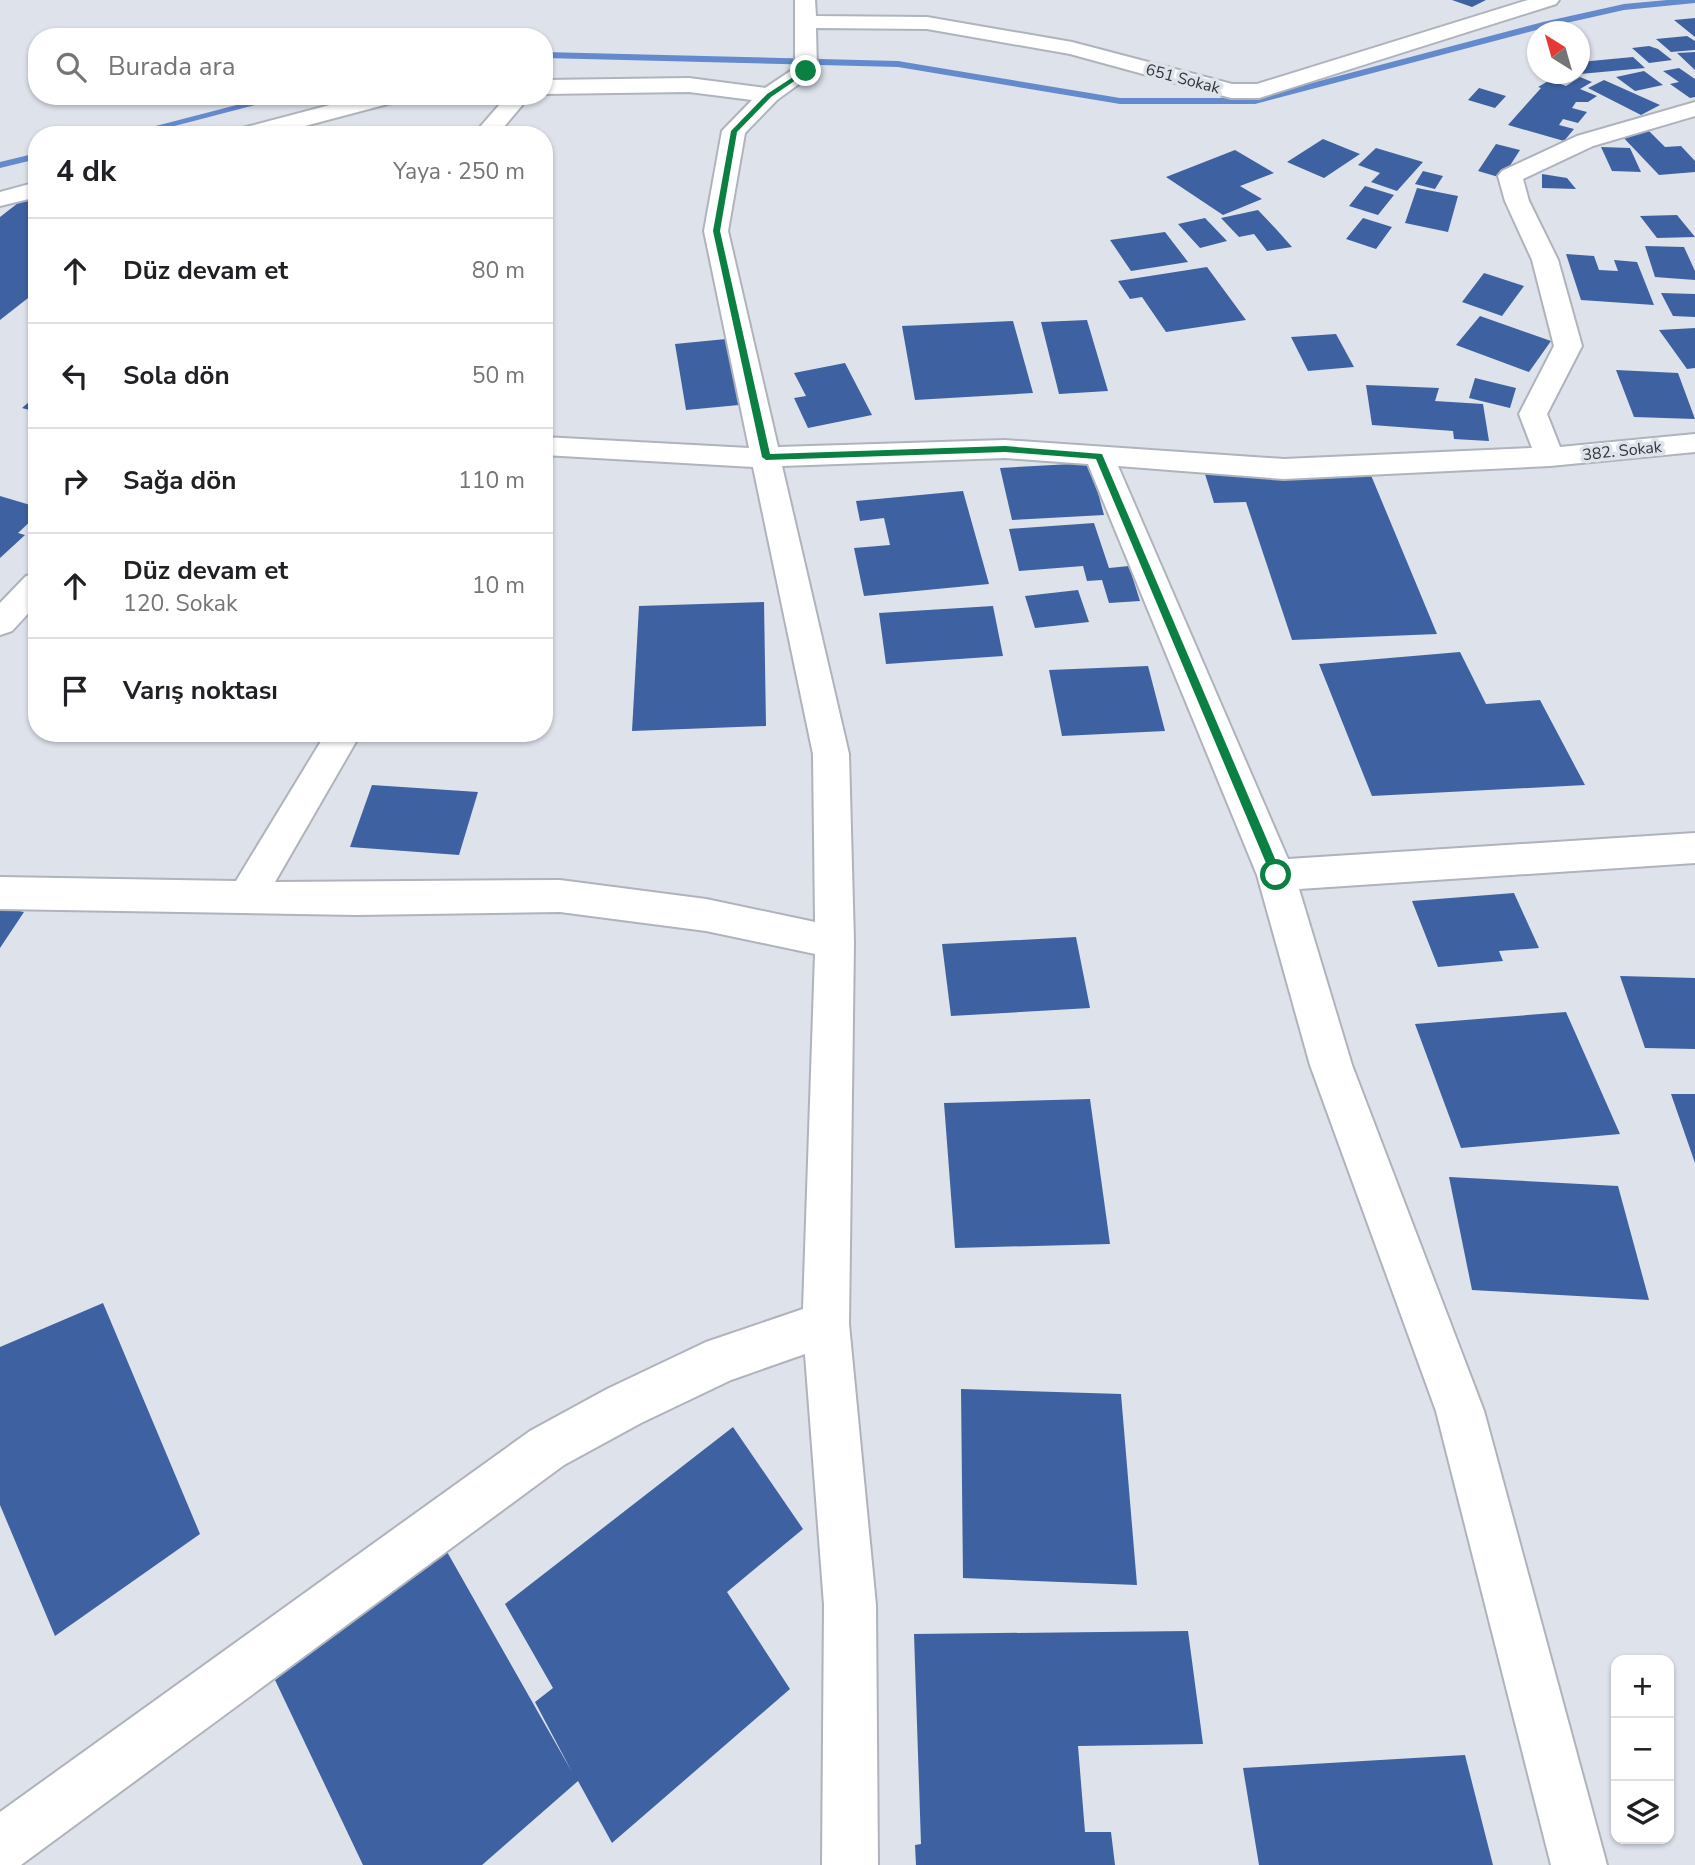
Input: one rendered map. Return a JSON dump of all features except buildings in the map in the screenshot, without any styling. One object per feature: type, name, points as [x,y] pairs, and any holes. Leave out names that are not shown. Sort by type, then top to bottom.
[{"type":"street","name":"651 Sokak","points":[[806,11],[927,23],[1072,48],[1231,91],[1259,91],[1549,0]]},
{"type":"street","points":[[806,11],[806,71],[769,95],[734,131],[716,231],[831,754],[835,942],[826,1324],[850,1605],[850,1865]]},
{"type":"street","points":[[553,87],[689,85],[769,95]]},
{"type":"street","points":[[277,126],[357,105]]},
{"type":"street","points":[[492,126],[511,105]]},
{"type":"street","points":[[1550,457],[1533,414],[1567,346],[1545,260],[1517,201],[1510,176],[1585,141],[1695,109]]},
{"type":"street","points":[[0,198],[28,191]]},
{"type":"street","name":"382. Sokak","points":[[553,447],[739,458],[1005,449],[1284,469],[1550,457],[1695,443]]},
{"type":"street","points":[[1099,456],[1276,875],[1331,1066],[1460,1411],[1579,1865]]},
{"type":"street","points":[[0,623],[28,593]]},
{"type":"street","points":[[247,897],[339,742]]},
{"type":"street","points":[[1276,875],[1695,848]]},
{"type":"street","points":[[0,893],[247,897],[560,896],[706,915],[835,942]]},
{"type":"street","points":[[0,1846],[547,1448],[624,1406],[723,1359],[826,1324]]},
{"type":"waterway","points":[[553,55],[898,64],[1120,101],[1255,101],[1543,25],[1624,7],[1695,0]]},
{"type":"waterway","points":[[162,126],[248,105]]},
{"type":"waterway","points":[[0,165],[28,158]]},
{"type":"route","points":[[806,71],[769,95],[734,131],[716,231],[766,457],[1005,449],[1099,456],[1276,875]]}]
